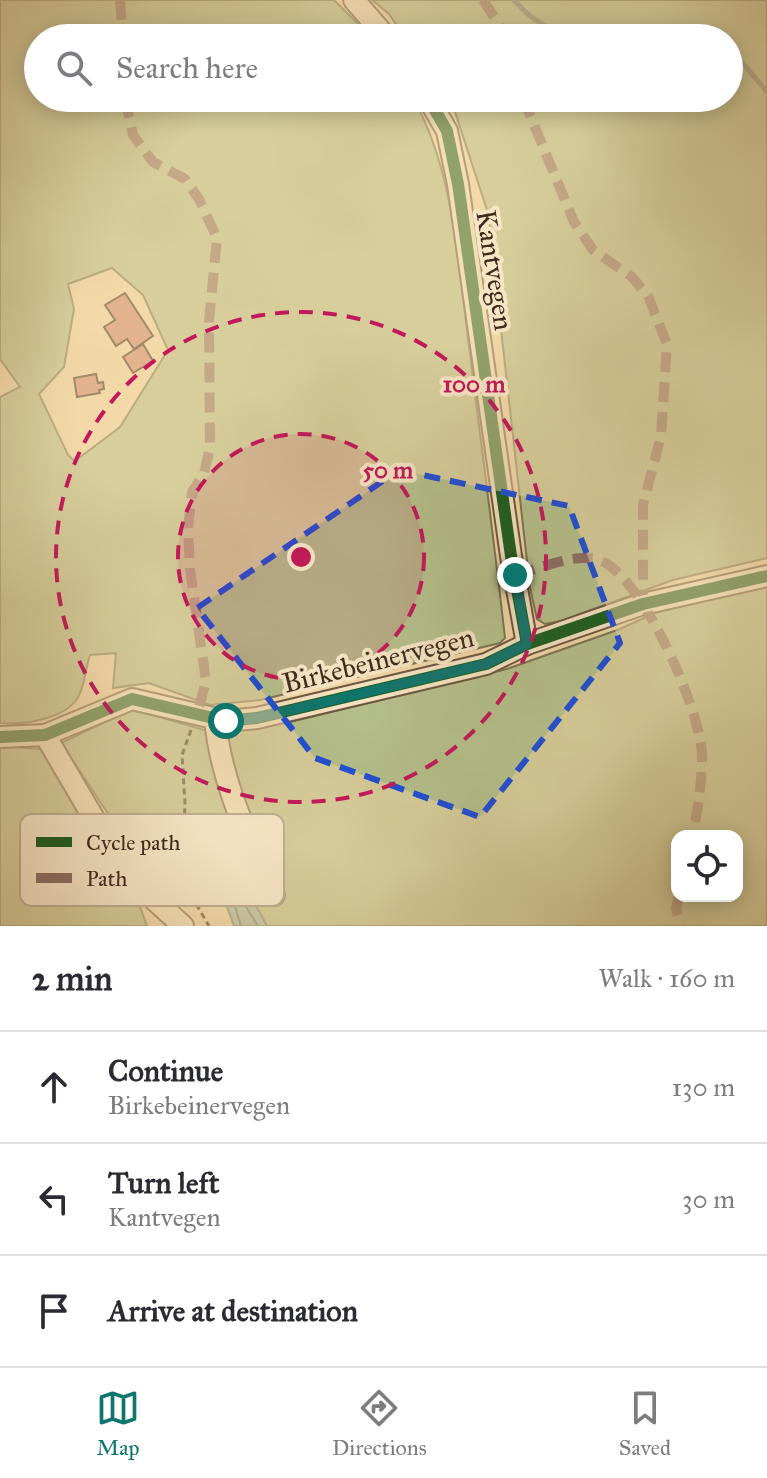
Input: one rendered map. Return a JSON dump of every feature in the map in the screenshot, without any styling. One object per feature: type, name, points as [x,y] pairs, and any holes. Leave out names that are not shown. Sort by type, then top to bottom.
[{"type":"street","points":[[354,0],[375,24]]},
{"type":"street","name":"Kantvegen","points":[[436,112],[447,131],[458,184],[511,556],[527,644]]},
{"type":"street","name":"Birkebeinervegen","points":[[0,737],[45,735],[132,699],[206,717],[257,718],[486,664],[527,644],[643,604],[767,576]]},
{"type":"street","points":[[206,717],[238,814]]},
{"type":"street","points":[[45,735],[91,814]]},
{"type":"street","points":[[161,906],[183,926]]},
{"type":"path","points":[[185,814],[182,755],[206,717]]},
{"type":"path","points":[[197,906],[209,926]]},
{"type":"highlighted area","points":[[399,470],[569,506],[620,643],[480,817],[315,758],[197,608]]},
{"type":"green space","points":[[0,0],[334,0],[358,24],[24,24],[24,112],[420,112],[438,156],[452,219],[505,638],[500,643],[260,700],[210,705],[149,683],[113,688],[116,653],[90,655],[80,693],[67,709],[33,721],[0,723],[0,397],[20,387],[0,359]],"holes":[[[112,268],[143,295],[168,350],[120,427],[75,461],[68,455],[39,394],[64,367],[74,309],[68,284]]]},
{"type":"green space","points":[[372,0],[767,0],[767,558],[673,580],[561,621],[545,624],[537,619],[530,588],[488,213],[455,112],[743,112],[743,24],[396,24]]},
{"type":"green space","points":[[767,581],[767,926],[267,926],[256,906],[284,906],[284,814],[108,814],[61,743],[132,709],[204,730],[286,723],[507,669],[620,629],[657,612]]},
{"type":"green space","points":[[0,746],[42,749],[83,814],[20,814],[20,906],[140,906],[147,926],[0,926]]},
{"type":"water","points":[[227,906],[256,906],[267,926],[234,926]]},
{"type":"building","points":[[125,293],[153,336],[134,349],[127,339],[116,346],[104,327],[115,320],[105,305]]},
{"type":"building","points":[[143,344],[153,361],[133,373],[123,357]]},
{"type":"building","points":[[96,374],[98,383],[103,382],[104,389],[99,390],[100,393],[77,397],[74,378]]},
{"type":"waterway","points":[[514,0],[541,24]]},
{"type":"waterway","points":[[743,64],[767,92]]},
{"type":"marked path","points":[[120,0],[122,24]]},
{"type":"marked path","points":[[483,0],[499,24]]},
{"type":"marked path","points":[[128,112],[133,135],[153,162],[185,179],[199,199],[217,238],[209,321],[210,448],[204,473],[192,492],[188,527],[190,569],[206,681],[197,715]]},
{"type":"marked path","points":[[529,112],[574,222],[593,250],[632,277],[648,296],[667,344],[661,436],[643,505],[643,604]]},
{"type":"marked path","points":[[515,575],[557,562],[589,558],[599,560],[616,571],[633,590],[667,647],[692,709],[699,736],[701,776],[693,830]]},
{"type":"marked path","points":[[678,902],[676,909],[681,926]]},
{"type":"cycle path","points":[[436,112],[447,131],[458,184],[511,556],[527,644]]},
{"type":"cycle path","points":[[0,737],[45,735],[132,699],[226,721],[257,718],[486,664],[527,644],[643,604],[767,576]]},
{"type":"route","points":[[226,721],[257,718],[486,664],[527,644],[515,575]]}]
